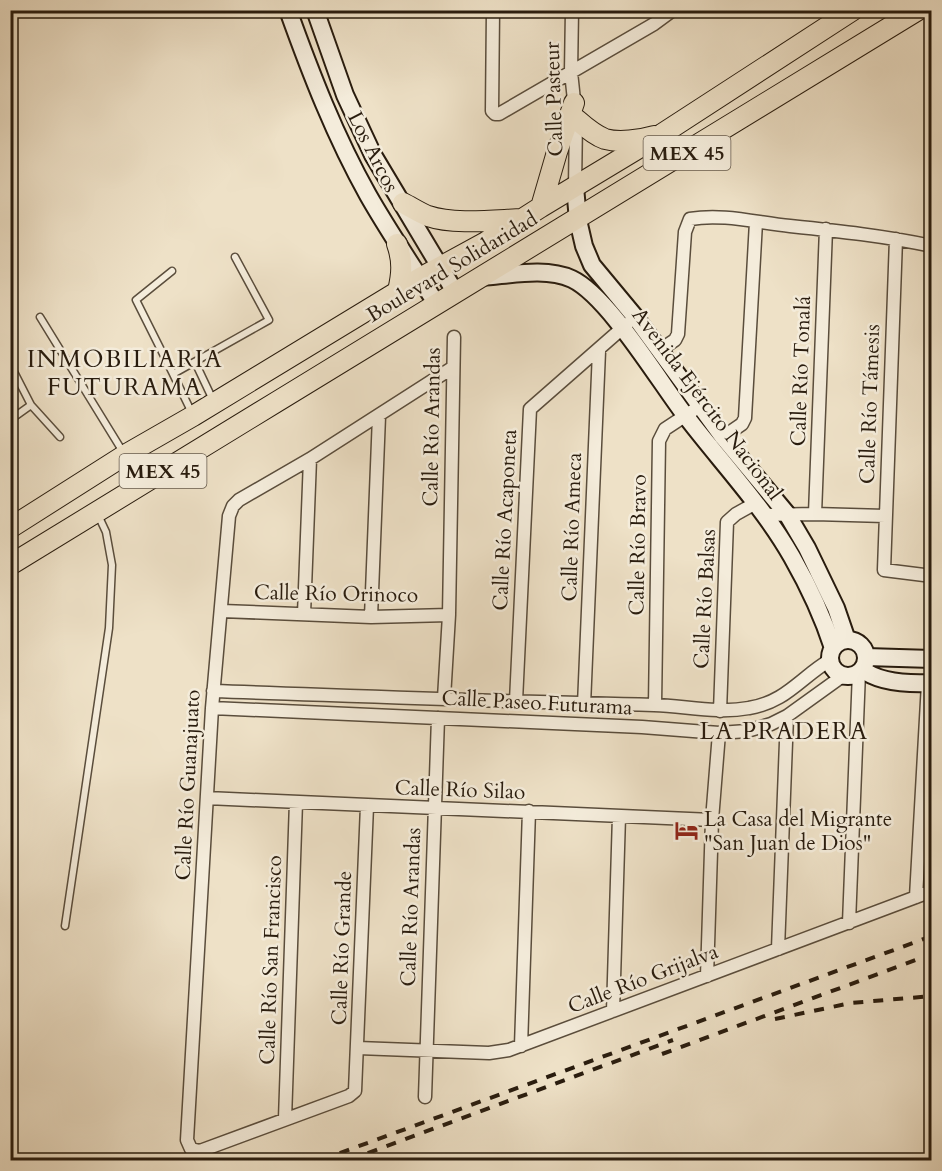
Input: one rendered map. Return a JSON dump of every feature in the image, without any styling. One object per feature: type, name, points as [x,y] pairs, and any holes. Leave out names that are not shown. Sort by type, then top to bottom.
[{"type":"highway","name":"Boulevard Solidaridad","points":[[10,528],[125,455],[193,417],[440,266],[486,242],[662,134],[853,10]]},
{"type":"highway","name":"Boulevard Solidaridad","points":[[10,565],[454,292],[578,220],[918,10]]},
{"type":"highway","points":[[541,207],[557,152],[575,111],[590,131],[605,139],[640,140],[662,134]]},
{"type":"highway","points":[[403,203],[429,216],[447,219],[478,221],[525,218]]},
{"type":"highway","points":[[397,244],[402,259],[402,275],[398,291]]},
{"type":"highway","points":[[214,440],[206,429],[211,417],[285,370],[308,347]]},
{"type":"main road","name":"Los Arcos","points":[[288,10],[315,87],[338,135],[397,244],[436,303]]},
{"type":"main road","name":"Los Arcos","points":[[315,10],[345,95],[373,155],[454,292]]},
{"type":"main road","name":"Avenida Ejército Nacional","points":[[575,187],[578,220],[584,246],[592,265],[636,318],[723,437],[787,514],[807,548],[836,608],[837,649]]},
{"type":"main road","name":"Avenida Ejército Nacional","points":[[481,278],[529,273],[560,274],[584,286],[621,328],[759,509],[792,556],[837,649]]},
{"type":"main road","points":[[858,669],[865,651],[858,643],[837,649],[837,672],[932,659]]},
{"type":"main road","points":[[858,669],[881,678],[930,683]]},
{"type":"street","points":[[493,10],[492,111],[495,114],[499,114],[654,24],[673,10]]},
{"type":"street","name":"Calle Pasteur","points":[[572,10],[571,72],[575,111],[575,187]]},
{"type":"street","points":[[654,24],[655,10]]},
{"type":"street","points":[[660,350],[675,340],[678,334],[685,232],[690,219],[706,216],[826,229],[932,246]]},
{"type":"street","points":[[723,437],[742,424],[745,418],[756,222]]},
{"type":"street","name":"Calle Río Tonalá","points":[[815,514],[826,229]]},
{"type":"street","name":"Calle Río Támesis","points":[[896,239],[884,570],[932,576]]},
{"type":"street","name":"Calle Río Acaponeta","points":[[516,701],[530,409],[598,351],[621,328],[636,318]]},
{"type":"street","name":"Calle Río Arandas","points":[[444,698],[449,615],[454,337]]},
{"type":"street","name":"Calle Río Ameca","points":[[584,705],[598,351]]},
{"type":"street","name":"Calle Río Guanajuato","points":[[355,1091],[349,1096],[200,1151],[195,1151],[188,1145],[213,691],[229,516],[233,506],[239,500],[380,416],[452,368]]},
{"type":"street","name":"Calle Río Bravo","points":[[655,705],[659,441],[665,429],[700,406]]},
{"type":"street","points":[[372,617],[380,416]]},
{"type":"street","points":[[304,614],[310,459]]},
{"type":"street","points":[[759,509],[787,514],[885,516]]},
{"type":"street","name":"Calle Río Balsas","points":[[720,711],[727,522],[736,514],[759,509]]},
{"type":"street","name":"Calle Río Orinoco","points":[[222,611],[372,617],[449,615]]},
{"type":"street","name":"Calle Paseo Futurama","points":[[213,691],[584,705],[655,705],[720,711],[750,708],[789,693],[837,649]]},
{"type":"street","points":[[849,922],[858,669]]},
{"type":"street","name":"Calle Paseo Futurama","points":[[212,708],[614,726],[719,733],[747,731],[771,724],[858,669]]},
{"type":"street","points":[[916,897],[930,683]]},
{"type":"street","points":[[420,717],[421,698]]},
{"type":"street","points":[[476,720],[477,701]]},
{"type":"street","points":[[614,726],[616,706]]},
{"type":"street","points":[[778,949],[787,716]]},
{"type":"street","name":"Calle Río Arandas","points":[[425,1097],[438,718]]},
{"type":"street","points":[[707,976],[712,820],[719,733]]},
{"type":"street","name":"Calle Río Silao","points":[[207,798],[712,820]]},
{"type":"street","name":"Calle Río San Francisco","points":[[285,1119],[296,802]]},
{"type":"street","name":"Calle Río Grande","points":[[355,1091],[367,806]]},
{"type":"street","points":[[521,1046],[530,811]]},
{"type":"street","points":[[612,1011],[620,816]]},
{"type":"street","name":"Calle Río Grijalva","points":[[358,1048],[489,1053],[521,1046],[932,891]]},
{"type":"lane","points":[[173,374],[269,320],[235,257]]},
{"type":"lane","points":[[172,271],[136,300],[193,417]]},
{"type":"lane","points":[[40,317],[125,455]]},
{"type":"lane","points":[[195,362],[214,404]]},
{"type":"lane","points":[[10,364],[31,405],[60,437]]},
{"type":"lane","points":[[10,420],[31,405]]},
{"type":"lane","points":[[65,926],[109,628],[112,565],[106,532],[97,512]]},
{"type":"railway","points":[[321,1160],[932,936]]},
{"type":"railway","points":[[662,1054],[932,954]]},
{"type":"railway","points":[[775,1019],[851,1003],[932,996]]},
{"type":"railway","points":[[349,1160],[673,1040]]},
{"type":"place","name":"La Casa del Migrante \"San Juan de Dios\"","points":[[686,831]]},
{"type":"district","name":"INMOBILIARIA FUTURAMA","points":[[125,373]]},
{"type":"district","name":"LA PRADERA","points":[[784,731]]}]
